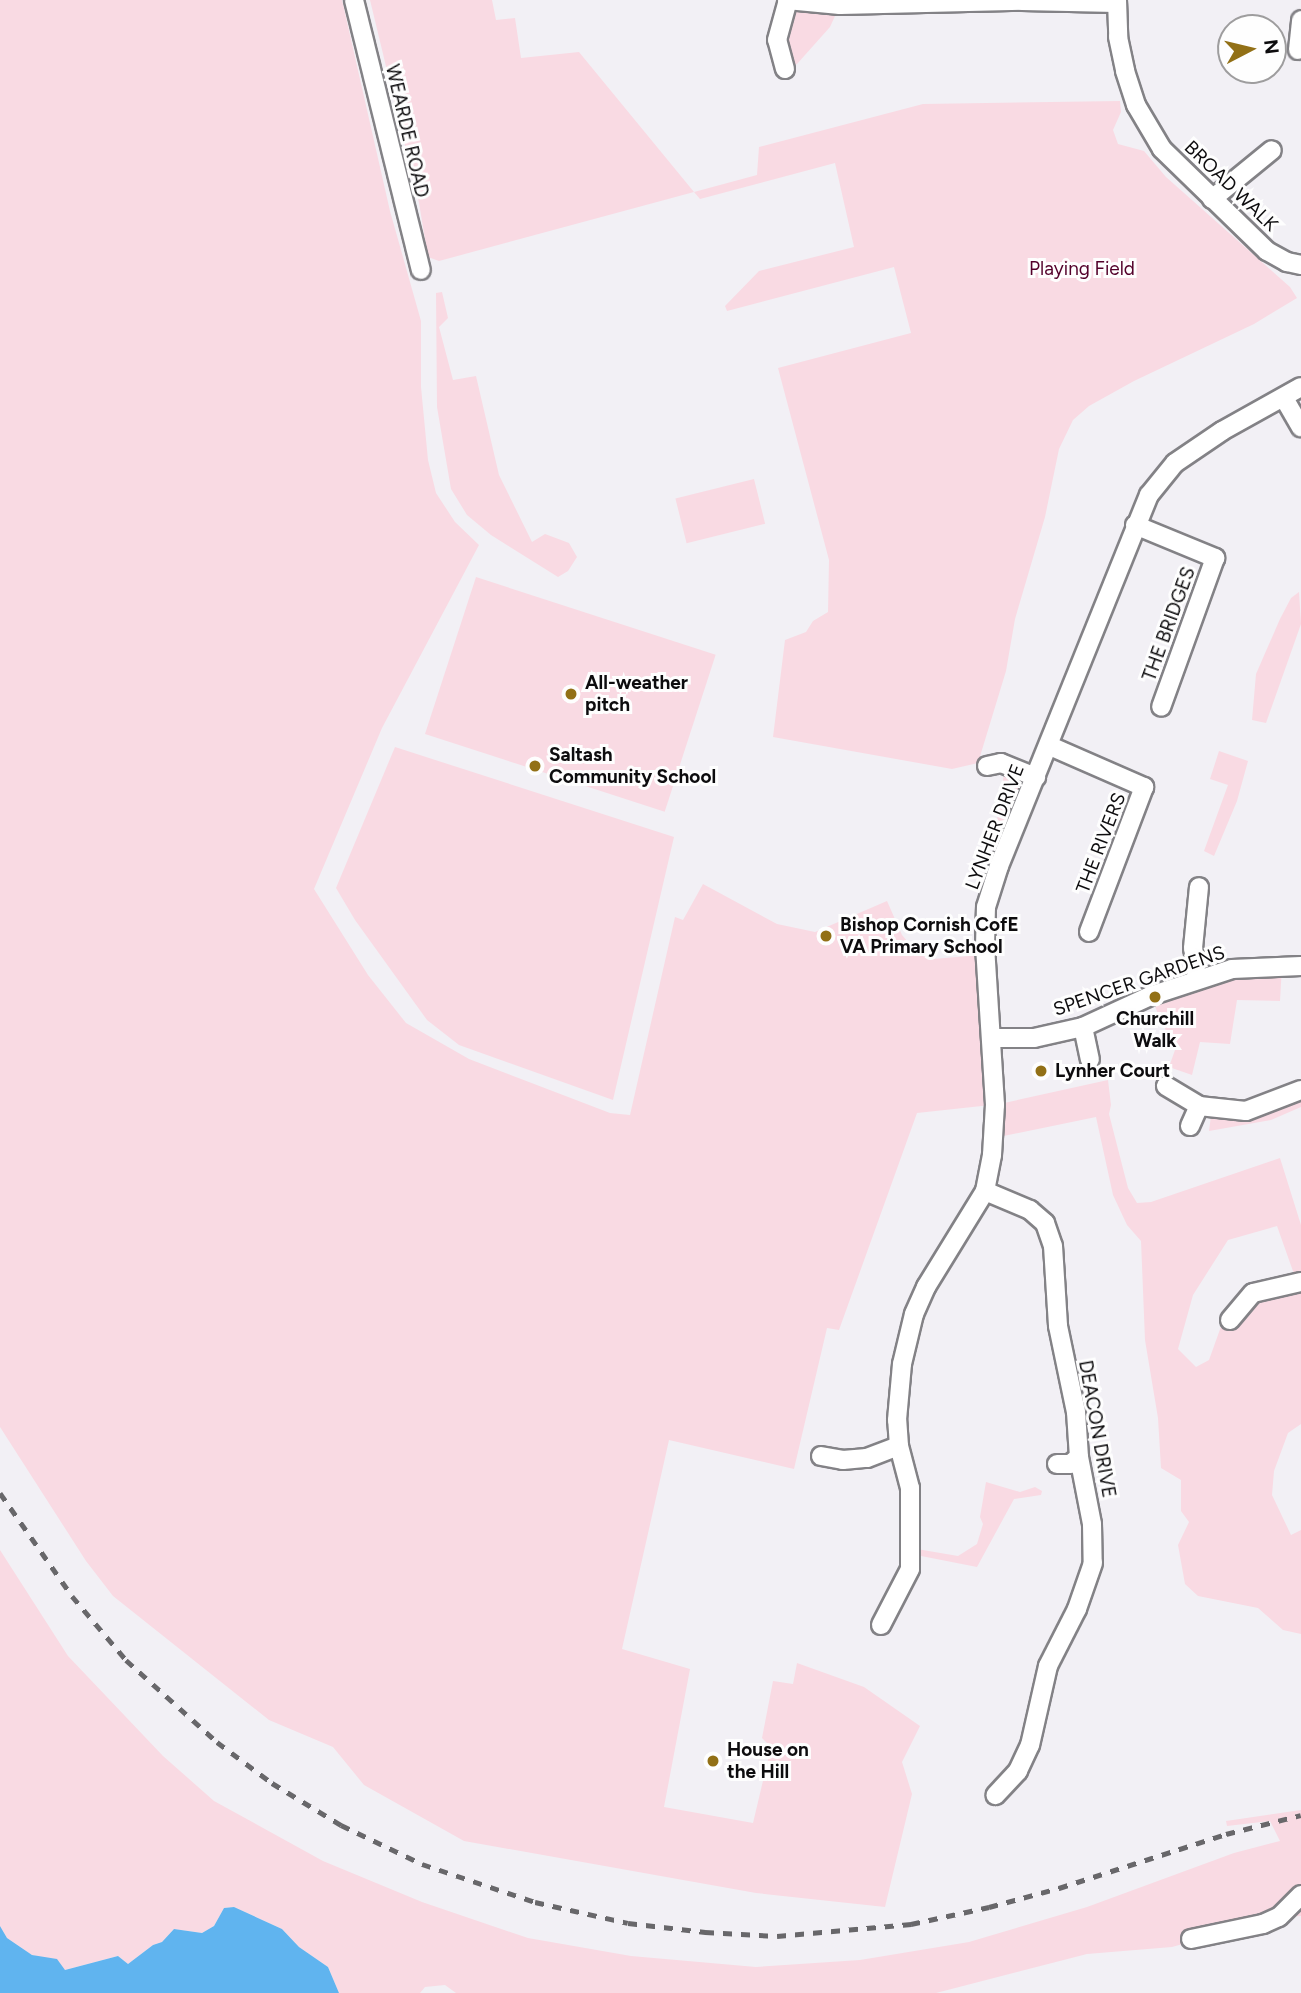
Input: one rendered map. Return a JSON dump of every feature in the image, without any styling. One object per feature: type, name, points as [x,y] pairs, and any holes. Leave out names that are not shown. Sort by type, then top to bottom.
[{"type":"street","name":"WEARDE ROAD","points":[[354,0],[421,270]]},
{"type":"street","points":[[785,69],[777,40],[787,0],[840,5],[933,1],[1116,1]]},
{"type":"street","name":"BROAD WALK","points":[[1116,1],[1121,48],[1136,105],[1162,149],[1268,251],[1287,262],[1301,265]]},
{"type":"street","points":[[1298,50],[1301,20]]},
{"type":"street","points":[[1212,199],[1272,150]]},
{"type":"street","name":"LYNHER DRIVE","points":[[881,1625],[910,1569],[910,1488],[899,1446],[897,1420],[902,1364],[914,1314],[926,1287],[985,1191],[996,1125],[985,947],[986,907],[1004,851],[1050,746],[1149,495],[1175,464],[1222,431],[1301,387]]},
{"type":"street","points":[[1284,398],[1301,426]]},
{"type":"street","name":"THE BRIDGES","points":[[1135,526],[1215,558],[1161,707]]},
{"type":"street","name":"THE RIVERS","points":[[1050,746],[1144,787],[1089,932]]},
{"type":"street","points":[[987,766],[1001,763],[1036,777]]},
{"type":"street","points":[[1197,979],[1193,947],[1199,887]]},
{"type":"street","name":"SPENCER GARDENS","points":[[992,1038],[1034,1038],[1083,1027],[1150,996],[1232,969],[1301,966]]},
{"type":"street","points":[[1083,1027],[1090,1059]]},
{"type":"street","points":[[1166,1086],[1199,1106],[1246,1111],[1301,1090]]},
{"type":"street","points":[[1190,1126],[1199,1106]]},
{"type":"street","name":"DEACON DRIVE","points":[[985,1191],[1030,1210],[1045,1223],[1053,1246],[1058,1326],[1076,1412],[1079,1457],[1092,1524],[1093,1563],[1077,1609],[1048,1666],[1024,1774],[996,1795]]},
{"type":"street","points":[[1230,1320],[1253,1293],[1301,1282]]},
{"type":"street","points":[[821,1456],[843,1460],[867,1458],[899,1446]]},
{"type":"street","points":[[1057,1464],[1070,1464],[1079,1457]]},
{"type":"street","points":[[1191,1939],[1263,1924],[1279,1917],[1301,1895]]},
{"type":"green space","points":[[0,0],[342,0],[390,211],[421,321],[421,387],[428,460],[436,493],[455,522],[479,545],[382,728],[314,889],[368,975],[406,1023],[469,1059],[610,1113],[630,1115],[675,917],[683,920],[703,884],[777,924],[815,932],[887,901],[902,935],[919,955],[933,959],[981,955],[991,1105],[917,1113],[839,1330],[827,1328],[794,1469],[669,1440],[622,1649],[690,1669],[664,1807],[753,1823],[771,1747],[762,1738],[773,1681],[793,1684],[797,1663],[864,1687],[920,1726],[902,1762],[912,1794],[885,1907],[756,1893],[464,1841],[364,1785],[333,1747],[269,1720],[113,1596],[86,1561],[0,1427]]},
{"type":"green space","points":[[370,0],[492,0],[496,20],[515,18],[521,58],[579,52],[694,192],[439,261],[428,257],[419,203]]},
{"type":"green space","points":[[788,0],[840,5],[830,27],[797,64],[785,69]]},
{"type":"green space","name":"Playing Field","points":[[1120,101],[1121,112],[1113,130],[1118,144],[1144,151],[1166,177],[1290,287],[1297,298],[1254,324],[1134,381],[1089,406],[1073,420],[1059,449],[1045,517],[1015,619],[1006,671],[978,763],[952,769],[773,737],[785,640],[806,632],[813,621],[828,612],[829,560],[778,368],[911,333],[894,267],[727,311],[725,306],[759,271],[854,247],[835,163],[700,199],[694,192],[757,175],[759,147],[923,104]]},
{"type":"green space","points":[[442,292],[448,318],[439,327],[453,380],[476,376],[499,475],[532,542],[545,534],[569,543],[577,557],[568,571],[558,577],[491,535],[467,515],[451,489],[437,407],[436,293]]},
{"type":"green space","points":[[754,479],[765,524],[687,543],[675,499]]},
{"type":"green space","name":"All-weather pitch","points":[[476,577],[716,655],[665,812],[425,734]]},
{"type":"green space","points":[[1299,592],[1301,624],[1266,723],[1252,720],[1256,674],[1291,598]]},
{"type":"green space","points":[[395,747],[674,837],[613,1100],[459,1045],[427,1020],[355,920],[336,888]]},
{"type":"green space","points":[[1219,751],[1248,761],[1237,801],[1214,856],[1204,851],[1228,785],[1210,779]]},
{"type":"green space","points":[[1006,765],[1031,778],[999,853],[997,810]]},
{"type":"green space","points":[[1282,966],[1280,1001],[1237,1000],[1230,1044],[1200,1042],[1192,1075],[1169,1067],[1175,1050],[1150,996]]},
{"type":"green space","points":[[1108,1080],[1111,1105],[1109,1114],[1128,1188],[1137,1203],[1151,1202],[1280,1158],[1301,1225],[1301,1273],[1294,1274],[1277,1226],[1228,1240],[1193,1295],[1178,1349],[1196,1367],[1209,1360],[1223,1321],[1253,1293],[1301,1282],[1301,1424],[1288,1433],[1274,1471],[1272,1495],[1291,1535],[1301,1530],[1301,1634],[1283,1630],[1258,1608],[1198,1596],[1185,1584],[1178,1545],[1189,1522],[1181,1511],[1181,1480],[1161,1468],[1158,1418],[1145,1340],[1141,1241],[1127,1225],[1113,1195],[1096,1117],[994,1138],[995,1105]]},
{"type":"green space","points":[[1301,1090],[1301,1107],[1271,1120],[1209,1131],[1212,1108],[1246,1111]]},
{"type":"green space","points":[[986,1482],[1020,1492],[1035,1487],[1042,1491],[1041,1495],[1014,1499],[977,1567],[911,1554],[911,1548],[958,1556],[977,1544],[983,1524],[980,1517]]},
{"type":"green space","points":[[0,1550],[68,1656],[163,1756],[214,1801],[323,1861],[422,1902],[528,1938],[631,1956],[756,1967],[860,1960],[969,1942],[1087,1907],[1234,1853],[1280,1841],[1270,1821],[1227,1826],[1226,1821],[1301,1810],[1301,1916],[1279,1917],[1172,1947],[1087,1954],[936,1993],[456,1993],[445,1985],[425,1987],[420,1993],[339,1993],[328,1967],[299,1947],[282,1929],[234,1907],[224,1908],[214,1926],[202,1933],[174,1929],[162,1942],[153,1945],[128,1964],[118,1956],[65,1970],[52,1960],[32,1955],[7,1938],[0,1926]]},
{"type":"water","points":[[234,1907],[282,1929],[299,1947],[328,1967],[339,1993],[0,1993],[0,1926],[7,1938],[32,1955],[57,1959],[65,1970],[118,1956],[128,1964],[153,1945],[162,1942],[174,1929],[202,1933],[214,1926],[224,1908]]},
{"type":"railway","points":[[0,1493],[72,1596],[126,1660],[217,1742],[272,1783],[341,1825],[422,1864],[535,1902],[628,1923],[705,1932],[777,1936],[911,1924],[1059,1888],[1226,1834],[1301,1815]]},
{"type":"place","name":"All-weather pitch","points":[[571,694]]},
{"type":"place","name":"Saltash Community School","points":[[535,766]]},
{"type":"place","name":"Bishop Cornish CofE VA Primary School","points":[[826,936]]},
{"type":"place","name":"Churchill Walk","points":[[1155,997]]},
{"type":"place","name":"Lynher Court","points":[[1041,1071]]},
{"type":"place","name":"House on the Hill","points":[[713,1761]]}]
